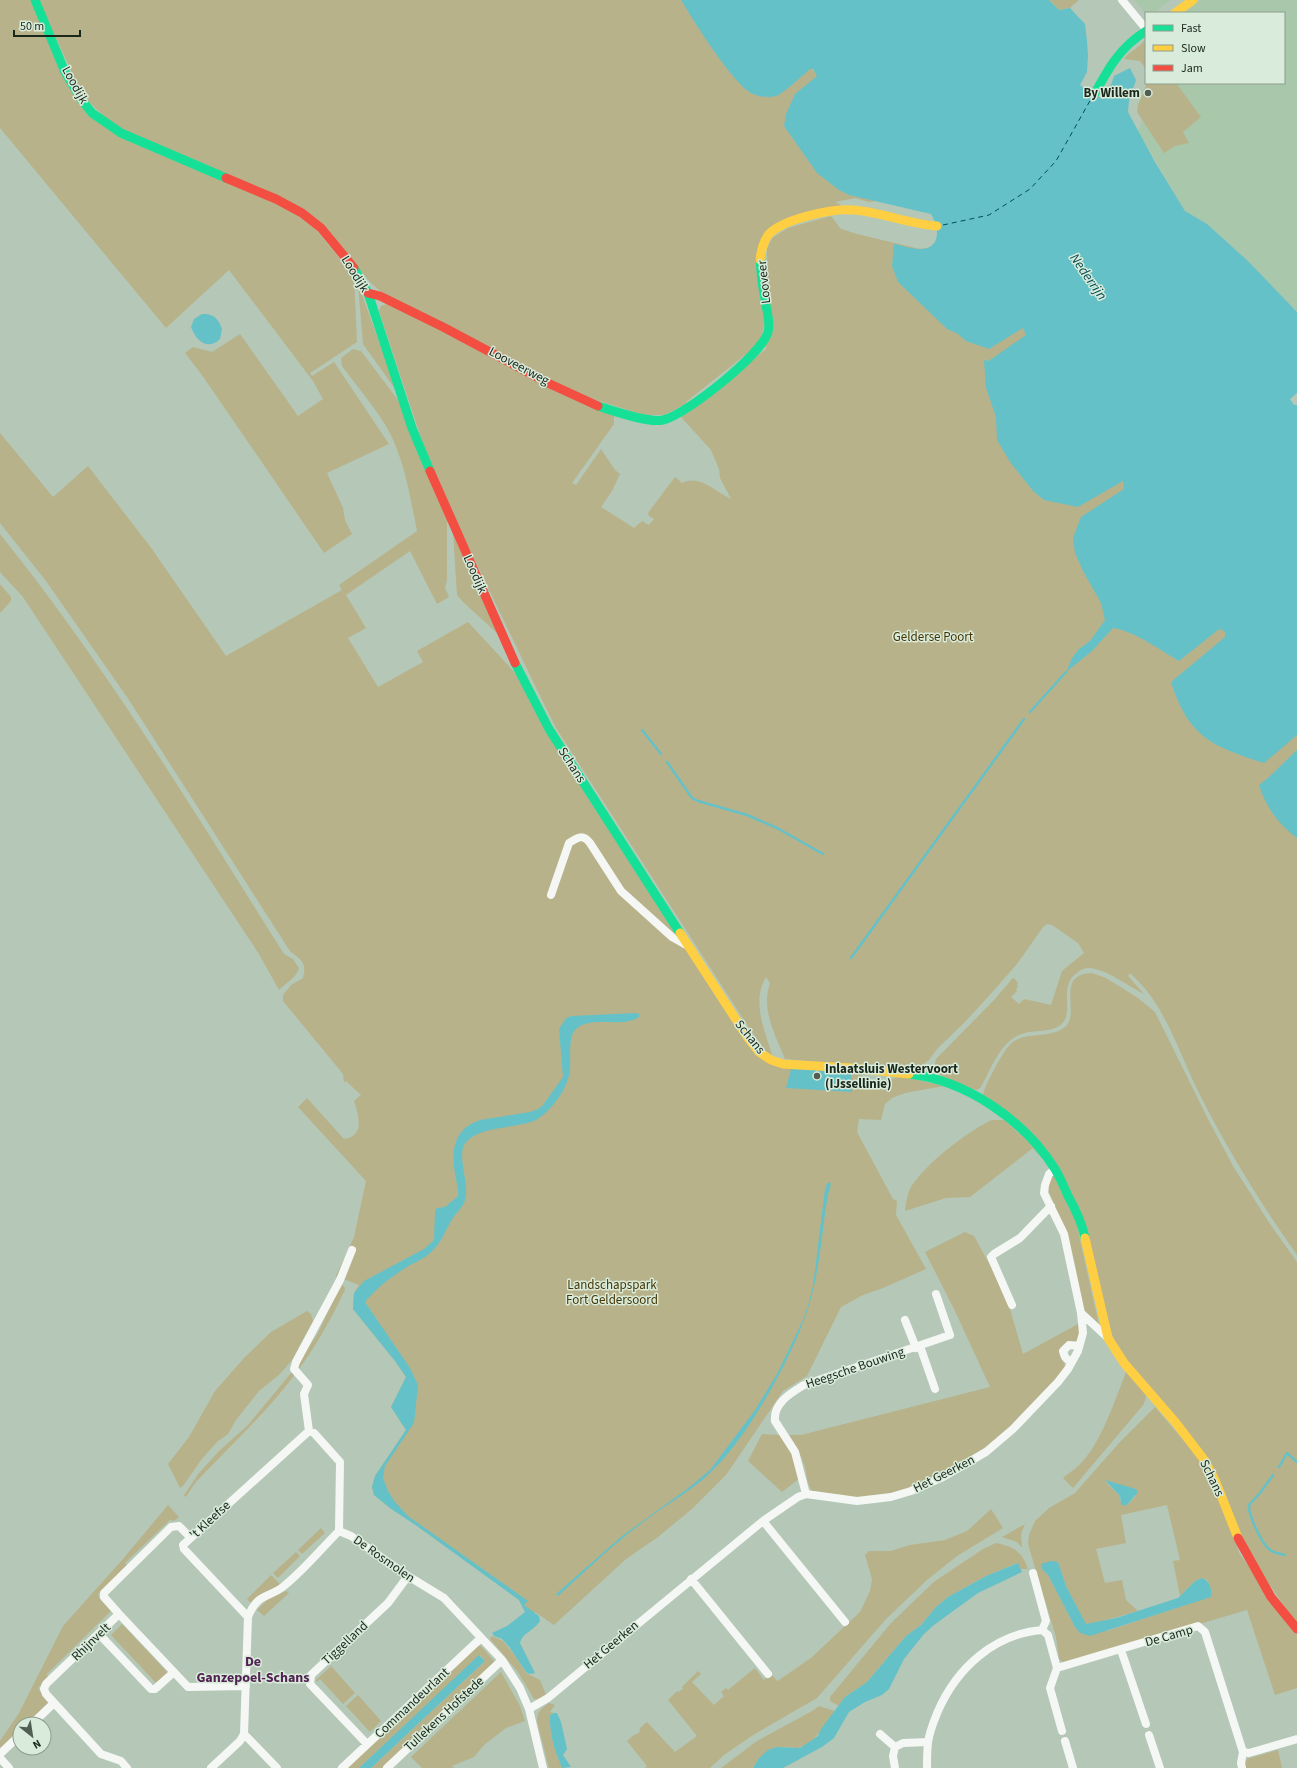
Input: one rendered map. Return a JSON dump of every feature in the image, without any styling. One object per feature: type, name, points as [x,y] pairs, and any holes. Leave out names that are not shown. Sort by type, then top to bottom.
[{"type":"street","name":"Loodijk","points":[[35,0],[71,83],[90,111],[107,125],[121,133],[276,199],[302,213],[321,228],[351,264],[368,293],[412,428],[423,456],[524,682]]},
{"type":"street","points":[[1122,0],[1145,29]]},
{"type":"street","points":[[1176,12],[1193,0]]},
{"type":"street","points":[[1094,95],[1107,70],[1123,46],[1145,31]]},
{"type":"street","name":"Looveer","points":[[674,416],[697,402],[758,349],[766,338],[769,331],[769,325],[760,259],[762,245],[769,233],[786,224],[836,210],[867,212],[923,226],[937,226]]},
{"type":"street","name":"Looveerweg","points":[[368,293],[380,296],[462,336],[576,397],[630,416],[653,420],[663,420],[674,416]]},
{"type":"street","name":"Schans","points":[[524,682],[549,729],[748,1038],[759,1052],[771,1060],[791,1065],[851,1068],[925,1076],[945,1082],[972,1093],[1019,1126],[1032,1139],[1055,1169],[1082,1223],[1108,1338]]},
{"type":"street","name":"Schans","points":[[551,895],[569,843],[582,836],[590,843],[621,891],[672,937],[689,946]]},
{"type":"street","points":[[1055,1169],[1049,1174],[1044,1193],[1064,1234],[1081,1313]]},
{"type":"street","points":[[1012,1305],[991,1257],[1020,1238],[1051,1206]]},
{"type":"street","points":[[339,1531],[340,1462],[314,1433],[309,1431],[304,1394],[308,1385],[294,1369],[296,1362],[340,1280],[352,1250]]},
{"type":"street","name":"Heegsche Bouwing","points":[[806,1494],[795,1452],[775,1421],[774,1416],[779,1405],[787,1396],[804,1385],[950,1335],[936,1294]]},
{"type":"street","name":"Schans","points":[[1081,1313],[1108,1338],[1124,1363],[1176,1423],[1205,1461],[1215,1480],[1240,1543],[1271,1597],[1297,1629]]},
{"type":"street","name":"Het Geerken","points":[[529,1709],[548,1698],[763,1521],[798,1497],[806,1494],[857,1501],[874,1500],[911,1491],[943,1477],[986,1452],[1010,1432],[1058,1382],[1071,1363],[1080,1346],[1083,1333],[1081,1313]]},
{"type":"street","name":"Heegsche Bouwing","points":[[906,1320],[935,1390]]},
{"type":"street","points":[[1071,1363],[1064,1357],[1063,1351],[1069,1345],[1080,1346]]},
{"type":"street","name":"'t Kleefse","points":[[248,1617],[184,1549],[183,1545],[190,1537],[309,1431]]},
{"type":"street","points":[[763,1521],[845,1622]]},
{"type":"street","name":"Rhijnvelt","points":[[127,1768],[121,1761],[101,1754],[54,1703],[44,1689],[46,1684],[119,1614],[104,1597],[104,1593],[171,1528],[179,1526],[190,1537]]},
{"type":"street","name":"De Rosmolen","points":[[248,1617],[252,1607],[260,1599],[283,1587],[339,1531],[351,1536],[408,1576],[444,1598],[502,1660],[520,1688],[529,1709],[543,1768]]},
{"type":"street","points":[[1033,1573],[1046,1621],[1042,1630]]},
{"type":"street","name":"Tiggelland","points":[[367,1744],[310,1684],[311,1674],[388,1602],[408,1576]]},
{"type":"street","points":[[692,1579],[768,1674]]},
{"type":"street","points":[[119,1614],[188,1687],[246,1686]]},
{"type":"street","points":[[211,1768],[240,1741],[244,1734],[248,1617]]},
{"type":"street","name":"De Camp","points":[[1057,1668],[1198,1626],[1205,1632],[1243,1752],[1241,1763],[1242,1768]]},
{"type":"street","points":[[927,1768],[928,1742],[933,1724],[945,1696],[960,1674],[979,1655],[1008,1639],[1030,1631],[1042,1630],[1048,1635],[1057,1668],[1050,1688],[1062,1732]]},
{"type":"street","points":[[99,1634],[151,1688],[155,1689],[174,1672]]},
{"type":"street","name":"Commandeurlant","points":[[342,1768],[481,1638]]},
{"type":"street","points":[[1121,1650],[1146,1724]]},
{"type":"street","name":"Tullekens Hofstede","points":[[387,1768],[502,1660]]},
{"type":"street","points":[[40,1716],[54,1703]]},
{"type":"street","points":[[244,1734],[277,1768]]},
{"type":"street","points":[[880,1734],[895,1747]]},
{"type":"street","points":[[1149,1735],[1160,1768]]},
{"type":"street","points":[[1243,1752],[1249,1753],[1297,1739]]},
{"type":"street","points":[[1065,1741],[1073,1768]]},
{"type":"street","points":[[895,1747],[903,1743],[928,1742]]},
{"type":"street","points":[[0,1754],[12,1743]]},
{"type":"street","points":[[895,1747],[893,1756],[895,1768]]},
{"type":"street","points":[[0,1758],[9,1768]]},
{"type":"shaded area","points":[[1134,0],[1170,0],[1155,12],[1145,12]]},
{"type":"shaded area","points":[[1201,0],[1297,0],[1297,312],[1249,262],[1207,224],[1185,211],[1138,131],[1157,84],[1285,84],[1285,12],[1184,12]]},
{"type":"green space","points":[[0,0],[32,0],[86,111],[293,211],[317,231],[354,276],[357,342],[310,373],[312,376],[334,362],[389,444],[327,473],[343,508],[345,520],[352,534],[324,553],[202,375],[185,353],[193,347],[212,352],[240,334],[298,416],[323,399],[313,381],[229,270],[166,328],[0,128]]},
{"type":"green space","points":[[38,0],[740,0],[813,70],[932,214],[878,201],[869,202],[855,198],[835,202],[841,205],[764,236],[765,321],[760,343],[686,402],[686,404],[664,415],[644,415],[580,395],[380,291],[371,283],[321,225],[114,126],[83,96]]},
{"type":"green space","points":[[1049,0],[1079,0],[1070,8],[1059,10]]},
{"type":"green space","points":[[1144,41],[1145,42],[1145,68],[1140,61],[1124,59]]},
{"type":"green space","points":[[1147,84],[1177,84],[1201,117],[1183,132],[1189,143],[1175,146],[1164,153],[1137,112],[1138,105]]},
{"type":"green space","name":"Gelderse Poort","points":[[831,216],[841,229],[857,234],[920,249],[932,247],[1024,328],[1122,481],[1224,630],[1297,720],[1297,1255],[1234,1158],[1194,1084],[1163,1016],[1147,991],[1130,973],[1128,976],[1144,994],[1113,976],[1093,968],[1088,968],[1078,972],[1068,985],[1067,1008],[1064,1021],[1053,1029],[1029,1032],[1012,1039],[999,1053],[981,1087],[977,1090],[949,1080],[937,1072],[935,1066],[936,1059],[995,999],[1012,979],[1014,978],[1018,983],[1018,987],[1016,989],[1017,991],[1011,997],[1019,1004],[1024,999],[1051,1005],[1062,971],[1084,953],[1078,943],[1052,925],[1047,924],[1043,927],[1017,964],[987,998],[937,1049],[929,1060],[913,1071],[785,1059],[770,1022],[767,1003],[770,983],[766,977],[762,986],[759,1006],[763,1026],[772,1055],[768,1054],[749,1028],[556,728],[454,517],[422,441],[379,311],[381,306],[387,304],[614,415],[614,424],[572,483],[576,485],[601,449],[615,470],[620,474],[612,491],[601,507],[634,528],[642,521],[649,525],[654,519],[649,516],[648,513],[675,477],[682,483],[688,481],[701,482],[731,499],[720,478],[719,469],[711,450],[681,417],[766,349],[767,249],[772,238],[788,228]]},
{"type":"green space","points":[[358,284],[398,393],[363,344]]},
{"type":"green space","name":"Landschapspark Fort Geldersoord","points":[[353,349],[361,351],[401,404],[447,520],[447,580],[445,588],[449,597],[437,604],[410,551],[346,595],[366,628],[348,638],[378,687],[423,662],[417,651],[468,622],[518,676],[760,1056],[862,1073],[862,1077],[871,1080],[873,1084],[878,1086],[884,1081],[902,1076],[944,1086],[905,1093],[892,1098],[885,1104],[881,1120],[859,1119],[857,1132],[893,1199],[897,1201],[896,1215],[926,1269],[863,1295],[841,1307],[807,1376],[783,1391],[726,1475],[693,1508],[658,1537],[626,1559],[554,1625],[535,1612],[532,1614],[523,1608],[519,1600],[374,1495],[372,1487],[375,1476],[406,1430],[391,1407],[406,1377],[353,1309],[354,1293],[359,1285],[336,1276],[354,1237],[366,1181],[298,1107],[307,1098],[344,1139],[351,1137],[358,1130],[359,1119],[354,1101],[361,1095],[346,1081],[344,1083],[343,1074],[283,1001],[283,995],[291,985],[303,978],[304,965],[290,951],[129,700],[46,581],[0,523],[0,433],[53,497],[88,466],[152,549],[226,656],[342,590],[339,585],[417,531],[405,475],[390,433],[378,413],[342,366],[341,358]]},
{"type":"green space","points":[[453,531],[498,634],[457,595]]},
{"type":"green space","points":[[0,534],[39,584],[113,687],[183,793],[284,954],[293,959],[299,968],[298,972],[293,978],[279,990],[259,954],[23,597],[0,572]]},
{"type":"green space","points":[[0,584],[11,597],[11,601],[0,613]]},
{"type":"green space","points":[[1092,973],[1106,978],[1138,998],[1155,1012],[1233,1166],[1270,1224],[1297,1262],[1297,1625],[1249,1554],[1219,1481],[1115,1344],[1069,1187],[983,1095],[998,1062],[1012,1043],[1022,1037],[1057,1032],[1066,1026],[1070,1020],[1070,995],[1074,980],[1081,975]]},
{"type":"green space","points":[[992,1120],[1005,1120],[1033,1148],[970,1197],[946,1198],[905,1211],[911,1187],[926,1168],[971,1132]]},
{"type":"green space","points":[[1054,1176],[1075,1217],[1099,1325],[1083,1309],[1061,1220],[1049,1192],[1048,1186],[1051,1177]]},
{"type":"green space","points":[[965,1232],[974,1236],[998,1280],[1010,1309],[1023,1354],[1080,1323],[1079,1341],[1065,1344],[1060,1349],[1060,1357],[1065,1366],[1063,1371],[997,1440],[932,1480],[903,1492],[860,1498],[812,1491],[808,1482],[802,1458],[789,1435],[801,1435],[990,1387],[955,1311],[925,1252]]},
{"type":"green space","points":[[342,1285],[344,1286],[345,1290],[339,1302],[301,1367],[270,1405],[195,1483],[186,1497],[184,1495],[199,1473],[219,1451],[248,1425],[291,1373],[317,1335]]},
{"type":"green space","points":[[307,1311],[311,1314],[313,1321],[292,1360],[280,1374],[259,1391],[236,1420],[228,1434],[217,1442],[201,1460],[180,1488],[168,1464],[189,1437],[215,1391],[244,1358],[271,1332]]},
{"type":"green space","points":[[1127,1370],[1147,1392],[1144,1404],[1073,1488],[1063,1478],[1080,1464],[1096,1442],[1108,1418]]},
{"type":"green space","points":[[1155,1407],[1208,1469],[1235,1538],[1239,1553],[1297,1634],[1297,1688],[1275,1695],[1247,1610],[1067,1663],[1059,1659],[1056,1637],[1028,1544],[1029,1535],[1035,1521],[1049,1508],[1075,1493],[1119,1443]],"holes":[[[1105,1481],[1136,1489],[1135,1497],[1128,1504],[1120,1501],[1120,1496]],[[1167,1505],[1180,1560],[1173,1561],[1180,1596],[1195,1581],[1202,1578],[1207,1580],[1210,1586],[1182,1606],[1107,1631],[1075,1627],[1048,1575],[1058,1562],[1066,1586],[1085,1624],[1096,1623],[1138,1611],[1126,1600],[1122,1580],[1105,1583],[1096,1549],[1126,1543],[1121,1515]]]},
{"type":"green space","points":[[762,1434],[780,1435],[793,1455],[800,1478],[782,1492],[748,1461]]},
{"type":"green space","points":[[168,1505],[179,1517],[174,1521],[170,1520],[125,1563],[128,1566],[98,1594],[99,1598],[111,1611],[47,1674],[48,1677],[38,1688],[48,1703],[34,1716],[17,1716],[63,1626],[123,1559]]},
{"type":"green space","points":[[991,1509],[1003,1528],[957,1556],[927,1580],[886,1619],[817,1698],[753,1735],[724,1755],[710,1768],[645,1768],[647,1766],[627,1741],[639,1733],[640,1728],[647,1722],[675,1752],[697,1736],[668,1700],[677,1691],[678,1692],[683,1689],[682,1687],[698,1671],[701,1674],[692,1682],[714,1705],[724,1696],[721,1692],[726,1688],[728,1690],[755,1668],[764,1680],[771,1674],[777,1681],[811,1658],[860,1612],[870,1591],[872,1579],[865,1555],[869,1551],[891,1551],[910,1545],[945,1540],[967,1531]]},
{"type":"green space","points":[[1025,1524],[1021,1534],[1022,1548],[1017,1542],[1002,1537]]},
{"type":"green space","points":[[321,1528],[325,1533],[302,1554],[298,1550]]},
{"type":"green space","points":[[996,1543],[1008,1546],[1020,1554],[1028,1569],[1021,1569],[1017,1563],[986,1576],[948,1597],[936,1607],[921,1625],[906,1636],[867,1682],[845,1697],[839,1706],[830,1701],[830,1697],[891,1623],[935,1581],[983,1549]]},
{"type":"green space","points":[[296,1552],[300,1556],[278,1578],[273,1573]]},
{"type":"green space","points":[[271,1575],[281,1585],[263,1593],[252,1604],[247,1599]]},
{"type":"green space","points":[[286,1591],[289,1593],[264,1616],[257,1610],[268,1599]]},
{"type":"green space","points":[[122,1624],[168,1673],[156,1683],[111,1635]]},
{"type":"green space","points":[[492,1636],[503,1641],[517,1658],[526,1673],[540,1680],[546,1695],[539,1699],[534,1699],[518,1672],[490,1639]]},
{"type":"green space","points":[[478,1646],[481,1646],[494,1661],[494,1663],[383,1768],[371,1768],[485,1661],[480,1655],[359,1768],[348,1768]]},
{"type":"green space","points":[[331,1666],[355,1693],[343,1704],[320,1679],[317,1682],[316,1680]]},
{"type":"green space","points":[[501,1672],[520,1706],[525,1721],[506,1728],[484,1745],[474,1757],[452,1766],[454,1768],[422,1768],[411,1757]]},
{"type":"green space","points":[[358,1695],[381,1721],[370,1732],[346,1706]]},
{"type":"green space","points":[[549,1703],[555,1705],[550,1712],[554,1713],[550,1715],[550,1729],[562,1768],[549,1768],[537,1721],[539,1712]]},
{"type":"green space","points":[[819,1706],[835,1711],[812,1741],[798,1748],[782,1747],[772,1749],[760,1758],[753,1768],[721,1768],[757,1741]]},
{"type":"green space","points":[[12,1723],[12,1737],[0,1748],[0,1741]]},
{"type":"green space","points":[[1278,1750],[1282,1768],[1246,1768],[1245,1765],[1247,1759]]},
{"type":"water","name":"Nederrijn","points":[[681,0],[1049,0],[1059,10],[1070,8],[1085,24],[1088,55],[1087,72],[1080,85],[1094,95],[1103,99],[1114,76],[1130,68],[1136,80],[1129,101],[1128,112],[1155,162],[1185,211],[1207,224],[1249,262],[1297,312],[1297,393],[1290,399],[1294,405],[1297,405],[1297,735],[1264,763],[1216,745],[1205,737],[1195,728],[1186,716],[1178,701],[1171,682],[1225,637],[1225,632],[1221,629],[1179,661],[1130,633],[1113,628],[1092,651],[1066,672],[1072,658],[1079,649],[1090,641],[1105,620],[1101,603],[1084,573],[1075,553],[1073,538],[1081,517],[1124,489],[1123,481],[1078,507],[1044,500],[1033,491],[1010,462],[997,440],[996,417],[986,388],[984,360],[988,361],[1026,335],[1023,328],[989,349],[966,341],[958,334],[947,329],[898,282],[892,266],[894,244],[919,249],[931,246],[935,242],[937,231],[931,214],[849,195],[839,190],[817,173],[784,126],[786,114],[795,94],[817,76],[813,69],[810,69],[779,95],[764,97],[753,94],[735,79],[725,66]]},
{"type":"water","points":[[202,314],[215,317],[221,325],[222,329],[220,339],[216,343],[203,343],[193,332],[191,327],[194,319]]},
{"type":"water","points":[[1297,750],[1297,838],[1278,821],[1265,801],[1259,785]]},
{"type":"water","points":[[639,1014],[639,1017],[632,1020],[624,1022],[589,1023],[581,1025],[575,1030],[571,1038],[570,1071],[567,1083],[559,1098],[536,1120],[482,1132],[467,1141],[463,1147],[462,1154],[466,1196],[464,1203],[453,1218],[440,1241],[428,1255],[393,1276],[375,1291],[365,1302],[410,1368],[418,1385],[414,1423],[385,1466],[383,1478],[388,1491],[395,1502],[408,1516],[528,1601],[524,1605],[539,1616],[540,1621],[523,1637],[520,1643],[535,1673],[529,1674],[502,1639],[494,1636],[492,1633],[507,1626],[525,1612],[519,1600],[374,1495],[372,1487],[375,1476],[406,1430],[391,1407],[406,1377],[353,1309],[354,1293],[364,1281],[424,1249],[434,1240],[435,1211],[437,1208],[445,1207],[458,1196],[454,1165],[454,1148],[460,1134],[465,1129],[471,1124],[480,1120],[530,1112],[543,1105],[563,1077],[559,1029],[566,1018],[572,1016]]},
{"type":"water","points":[[791,1069],[851,1072],[852,1092],[786,1088]]},
{"type":"water","points":[[829,1182],[831,1184],[828,1195],[819,1262],[810,1302],[803,1323],[782,1370],[754,1418],[739,1440],[708,1475],[631,1531],[558,1596],[556,1594],[622,1536],[687,1489],[710,1470],[755,1410],[777,1374],[803,1320],[808,1306],[813,1286],[825,1189]]},
{"type":"water","points":[[1105,1480],[1136,1489],[1138,1492],[1128,1504],[1124,1506],[1121,1504],[1120,1496]]},
{"type":"water","points":[[1051,1561],[1058,1562],[1066,1586],[1086,1624],[1116,1618],[1178,1598],[1195,1581],[1202,1578],[1207,1581],[1210,1586],[1211,1597],[1090,1636],[1080,1633],[1075,1627],[1048,1575],[1042,1569],[1041,1564]]},
{"type":"water","points":[[1018,1563],[1022,1572],[978,1593],[924,1634],[904,1659],[889,1689],[882,1695],[865,1702],[849,1712],[834,1738],[822,1747],[783,1768],[753,1768],[759,1758],[768,1750],[777,1747],[800,1748],[818,1736],[821,1729],[845,1697],[867,1682],[906,1636],[921,1625],[936,1607],[948,1597],[986,1576]]},
{"type":"water","points":[[479,1655],[485,1661],[371,1768],[359,1768]]},
{"type":"water","points":[[557,1713],[561,1722],[567,1749],[563,1755],[571,1767],[562,1768],[555,1749],[550,1722],[550,1715]]},
{"type":"waterway","points":[[1030,712],[1066,672]]},
{"type":"waterway","points":[[851,958],[1024,719]]},
{"type":"waterway","points":[[642,730],[661,754]]},
{"type":"waterway","points":[[667,762],[692,798],[747,815],[777,828],[823,854]]},
{"type":"waterway","points":[[1279,1467],[1287,1453],[1297,1462]]},
{"type":"waterway","points":[[1273,1475],[1249,1505],[1249,1510],[1256,1529],[1263,1542],[1273,1552],[1285,1555]]},
{"type":"ferry route","points":[[943,225],[989,215],[1030,189],[1056,161],[1091,99]]},
{"type":"traffic: fast","points":[[35,0],[65,72],[81,99],[92,113],[121,133],[226,178]]},
{"type":"traffic: fast","points":[[1094,95],[1104,76],[1122,51],[1145,32]]},
{"type":"traffic: fast","points":[[598,406],[648,420],[663,420],[674,416],[705,396],[738,368],[763,342],[769,328],[760,260]]},
{"type":"traffic: fast","points":[[354,268],[368,293],[412,428],[430,471]]},
{"type":"traffic: fast","points":[[515,663],[549,729],[680,933]]},
{"type":"traffic: fast","points":[[909,1074],[952,1084],[972,1094],[992,1105],[1027,1134],[1042,1151],[1057,1172],[1074,1206],[1085,1238]]},
{"type":"traffic: slow","points":[[1176,12],[1193,0]]},
{"type":"traffic: slow","points":[[760,260],[765,240],[769,234],[797,219],[821,213],[844,210],[864,211],[916,223],[937,226]]},
{"type":"traffic: slow","points":[[680,933],[748,1038],[759,1052],[771,1060],[783,1064],[851,1068],[909,1074]]},
{"type":"traffic: slow","points":[[1085,1238],[1108,1338],[1124,1363],[1176,1423],[1205,1461],[1215,1480],[1238,1538]]},
{"type":"traffic: jam","points":[[226,178],[276,199],[302,213],[321,228],[354,268]]},
{"type":"traffic: jam","points":[[368,293],[380,296],[443,327],[550,384],[598,406]]},
{"type":"traffic: jam","points":[[430,471],[515,663]]},
{"type":"traffic: jam","points":[[1238,1538],[1271,1597],[1297,1629]]},
{"type":"place","name":"By Willem","points":[[1148,93]]},
{"type":"place","name":"Inlaatsluis Westervoort (IJssellinie)","points":[[817,1076]]},
{"type":"district","name":"De Ganzepoel-Schans","points":[[253,1670]]}]
